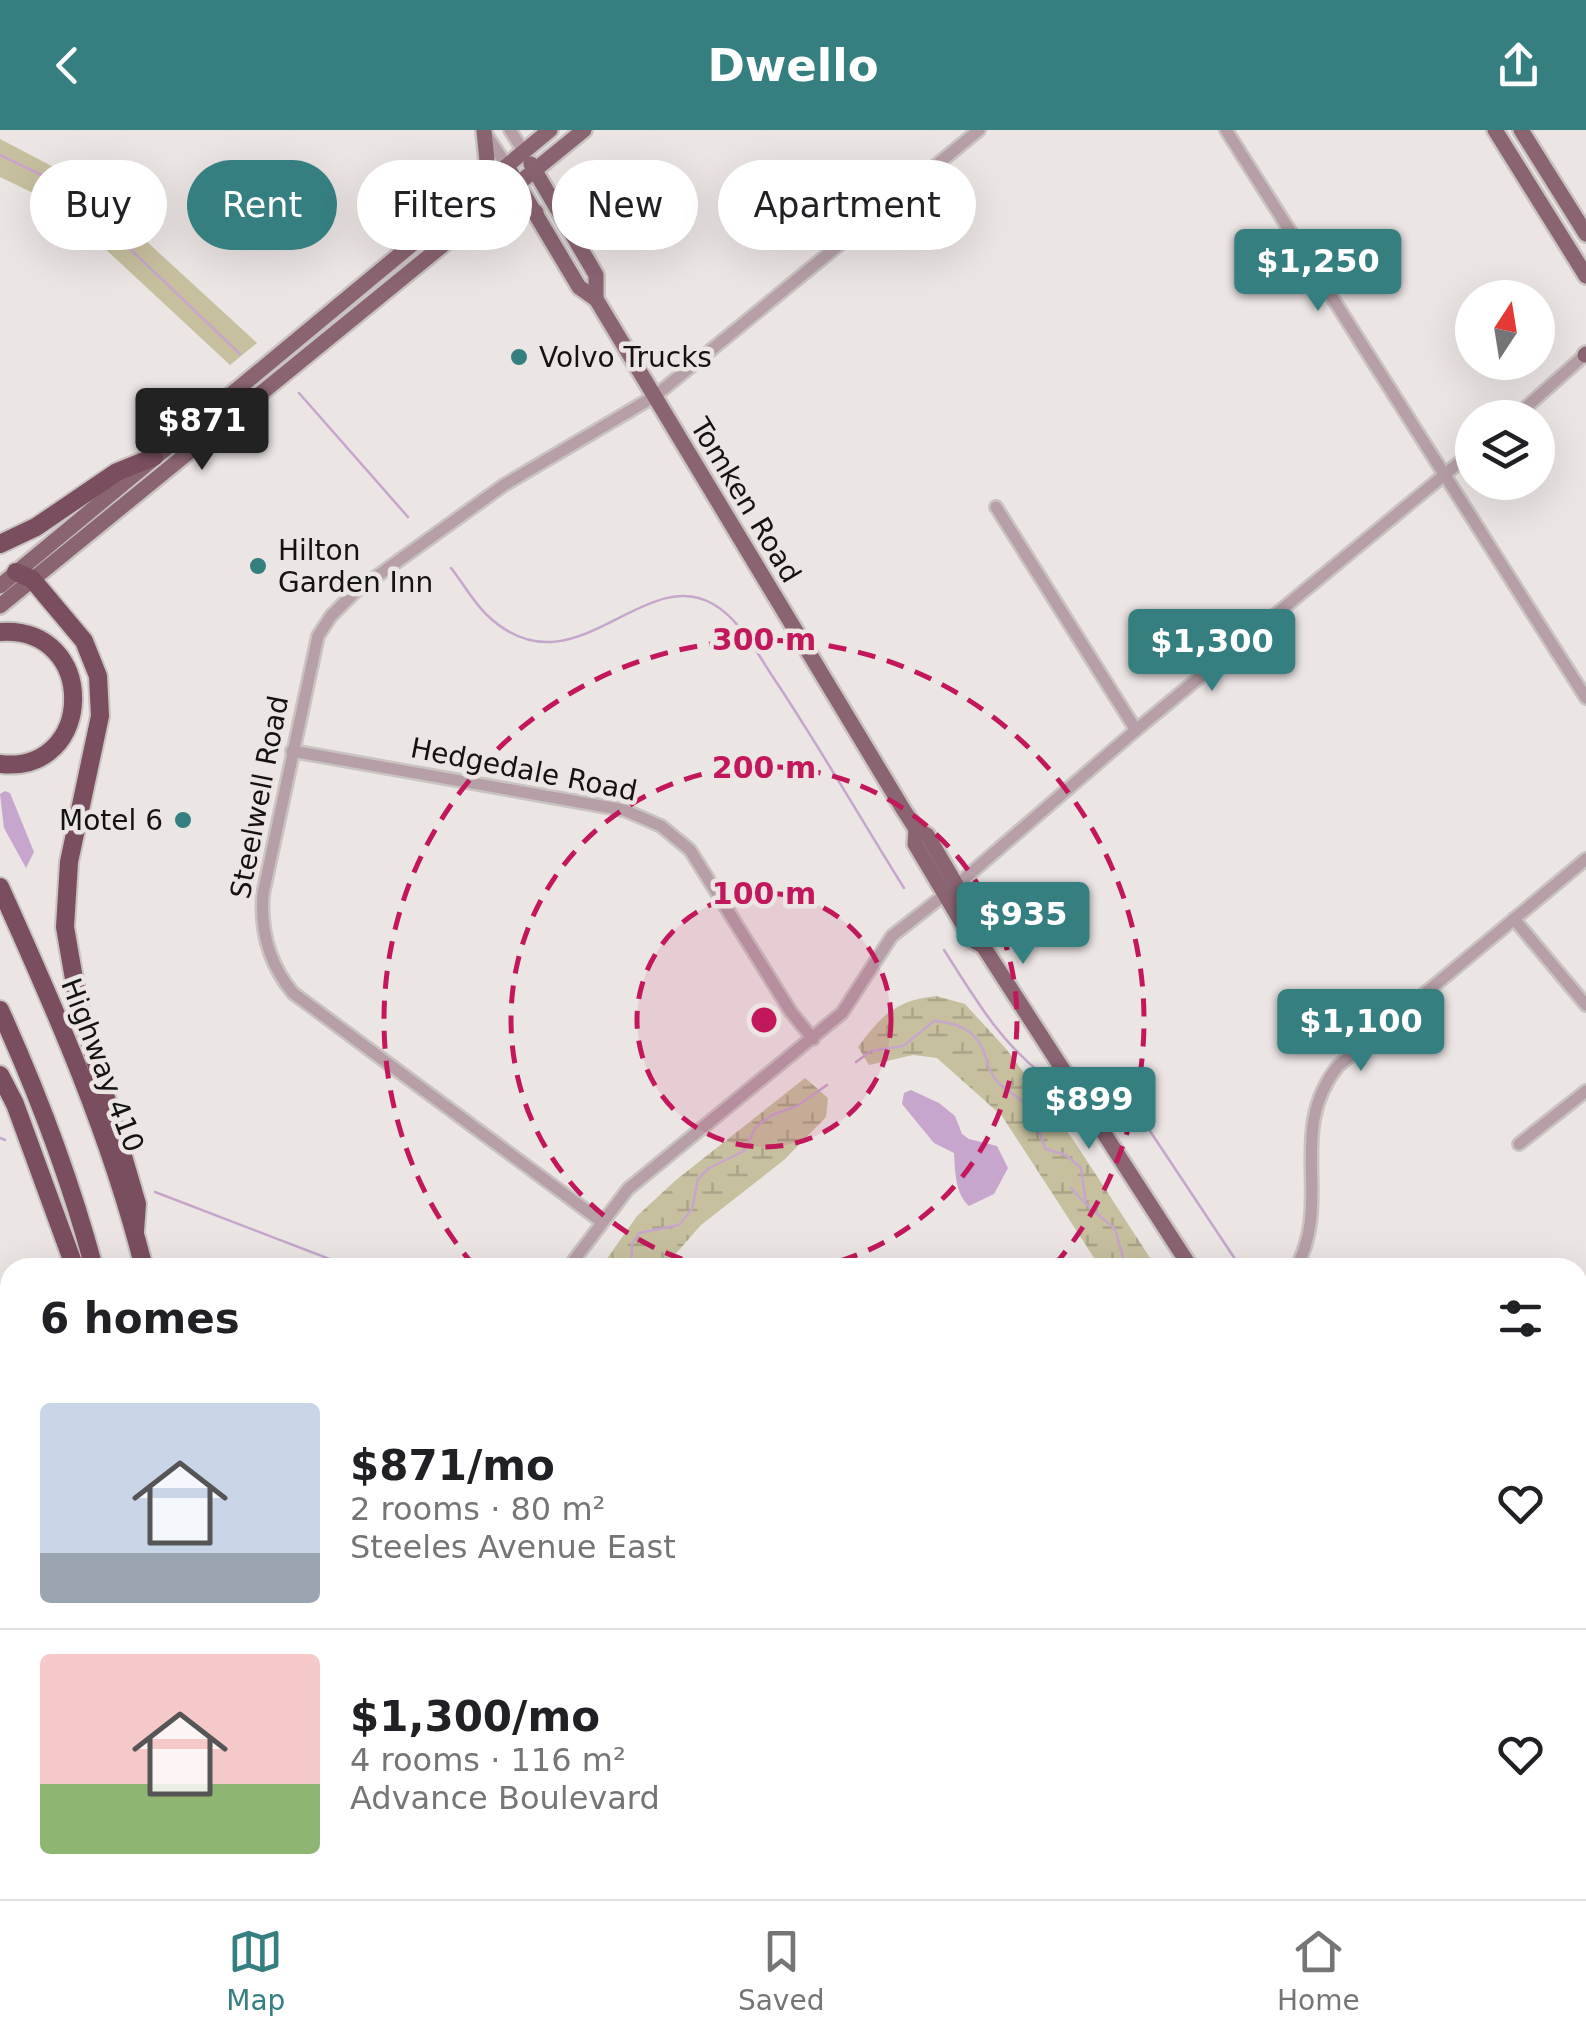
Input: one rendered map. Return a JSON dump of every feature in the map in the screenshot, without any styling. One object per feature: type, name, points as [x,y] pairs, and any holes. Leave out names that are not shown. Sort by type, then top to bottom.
[{"type":"highway","points":[[0,544],[36,526],[118,472],[154,457]]},
{"type":"highway","points":[[24,576],[84,641],[100,692],[100,716],[66,880],[65,927],[78,1002],[137,1204],[135,1232]]},
{"type":"highway","points":[[0,632],[34,636],[51,647],[64,664],[74,696],[71,721],[57,743],[27,762],[0,764]]},
{"type":"highway","name":"Highway 410","points":[[0,887],[69,1040],[142,1258]]},
{"type":"highway","points":[[0,1010],[74,1192],[91,1258]]},
{"type":"highway","points":[[0,1074],[71,1258]]},
{"type":"main road","points":[[484,130],[487,160]]},
{"type":"main road","points":[[515,160],[550,130]]},
{"type":"main road","points":[[534,170],[584,130]]},
{"type":"main road","points":[[1495,130],[1586,276]]},
{"type":"main road","points":[[1520,130],[1586,234]]},
{"type":"main road","name":"Tomken Road","points":[[524,152],[596,276],[596,299]]},
{"type":"main road","name":"Tomken Road","points":[[532,206],[579,287],[596,299],[916,829],[927,835],[951,890],[984,932],[983,946],[1185,1258]]},
{"type":"main road","points":[[532,211],[536,212]]},
{"type":"main road","points":[[0,606],[24,576],[154,457],[404,250]]},
{"type":"main road","points":[[0,586],[24,576],[226,424],[436,250]]},
{"type":"street","points":[[484,130],[504,160]]},
{"type":"street","points":[[510,130],[524,152]]},
{"type":"street","name":"Steelwell Road","points":[[602,1222],[294,992],[281,978],[263,934],[261,912],[318,636],[340,605],[504,485],[655,396],[978,130]]},
{"type":"street","points":[[1226,130],[1586,698]]},
{"type":"street","points":[[1534,400],[1586,354]]},
{"type":"street","points":[[575,1258],[628,1188],[813,1040],[853,1001],[892,936],[1455,467]]},
{"type":"street","points":[[996,507],[1136,730]]},
{"type":"street","name":"Hedgedale Road","points":[[292,751],[624,810],[661,826],[690,850],[813,1040]]},
{"type":"street","points":[[1301,1258],[1312,1214],[1312,1116],[1329,1078],[1338,1066],[1586,859]]},
{"type":"street","points":[[1514,919],[1586,1006]]},
{"type":"street","points":[[1520,1144],[1586,1090]]},
{"type":"green space","points":[[0,139],[40,160],[30,160],[30,191],[0,177]]},
{"type":"green space","points":[[106,250],[156,250],[257,343],[230,365]]},
{"type":"green space","points":[[936,996],[965,1004],[1007,1050],[1074,1141],[1150,1258],[1094,1258],[1002,1116],[937,1058],[913,1055],[869,1065],[858,1047],[882,1018],[922,998]]},
{"type":"green space","points":[[805,1078],[828,1098],[826,1117],[784,1160],[701,1225],[672,1258],[607,1258],[637,1216],[676,1180]]},
{"type":"shaded area","points":[[10,793],[34,852],[26,868],[4,828],[0,794]]},
{"type":"shaded area","points":[[911,1090],[939,1103],[955,1116],[962,1134],[969,1139],[997,1146],[1008,1168],[994,1194],[969,1206],[964,1201],[954,1153],[934,1143],[902,1104],[904,1093]]},
{"type":"waterway","points":[[0,155],[52,180],[78,199],[240,354]]},
{"type":"waterway","points":[[299,393],[408,517]]},
{"type":"waterway","points":[[451,568],[488,616],[519,637],[549,642],[578,637],[660,600],[686,596],[723,611],[755,649],[904,888]]},
{"type":"waterway","points":[[944,950],[1000,1032],[1042,1074]]},
{"type":"waterway","points":[[856,1062],[871,1051],[903,1046],[934,1021],[970,1033],[980,1044],[995,1079],[1029,1109],[1046,1149],[1066,1155],[1081,1168],[1086,1204],[1115,1229],[1123,1258]]},
{"type":"waterway","points":[[631,1258],[632,1244],[639,1233],[679,1225],[692,1209],[698,1179],[709,1168],[744,1151],[756,1127],[772,1115],[797,1106],[827,1085]]},
{"type":"waterway","points":[[1107,1098],[1127,1104],[1144,1122],[1234,1258]]},
{"type":"waterway","points":[[0,1138],[5,1140]]},
{"type":"waterway","points":[[1071,1188],[1086,1204]]},
{"type":"waterway","points":[[155,1192],[327,1258]]},
{"type":"place","name":"Volvo Trucks","points":[[519,357]]},
{"type":"place","name":"Hilton Garden Inn","points":[[258,566]]},
{"type":"place","name":"Motel 6","points":[[183,820]]}]
